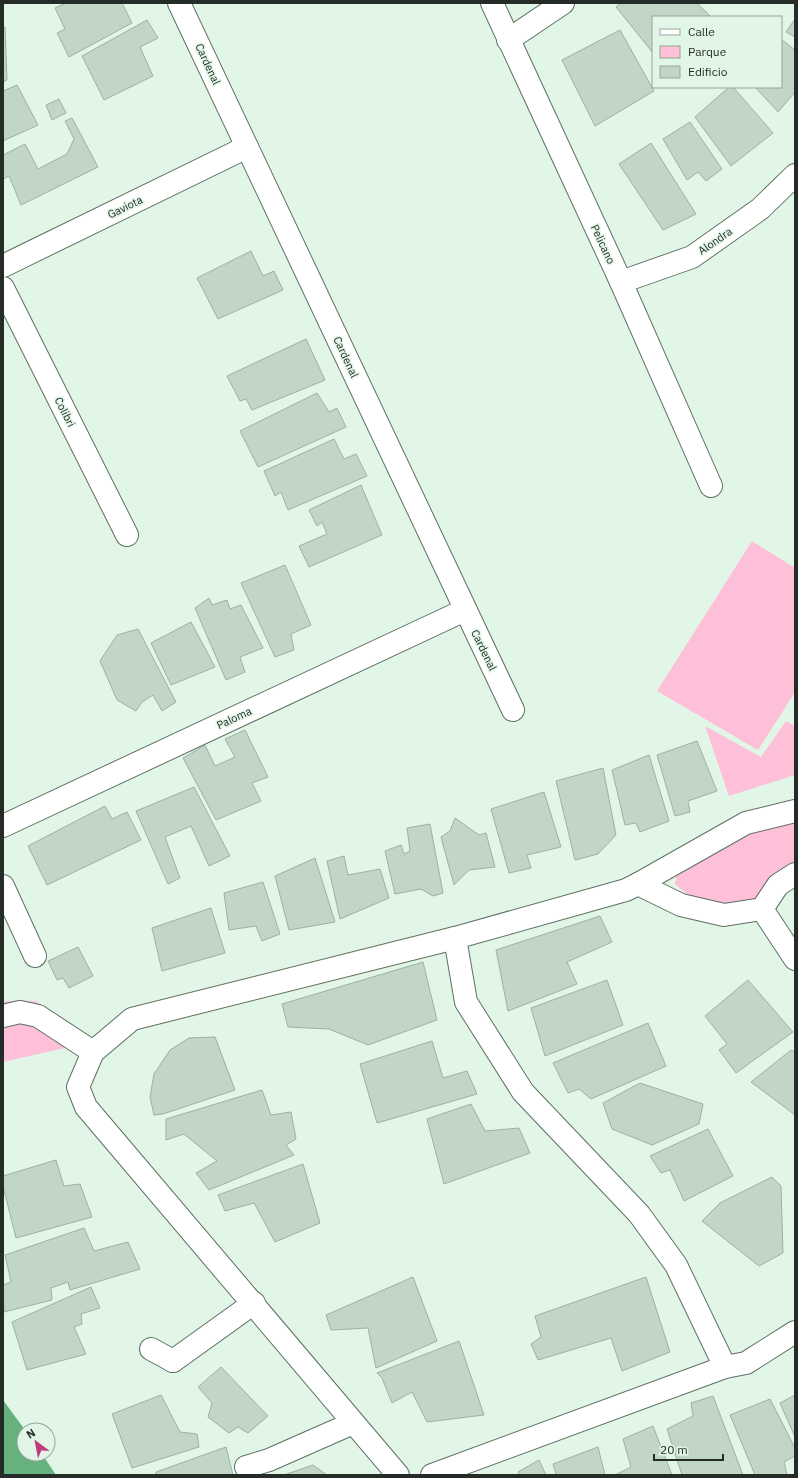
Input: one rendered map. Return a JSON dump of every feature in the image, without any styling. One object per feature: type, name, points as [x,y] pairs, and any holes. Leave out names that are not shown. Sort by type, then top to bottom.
[{"type":"street","name":"Cardenal","points":[[179,3],[513,710]]},
{"type":"street","name":"Pelicano","points":[[492,3],[621,282],[711,486]]},
{"type":"street","points":[[508,40],[563,3]]},
{"type":"street","name":"Gaviota","points":[[3,266],[247,147]]},
{"type":"street","name":"Alondra","points":[[621,282],[692,257],[760,209],[795,175]]},
{"type":"street","name":"Colibri","points":[[3,288],[127,535]]},
{"type":"street","name":"Paloma","points":[[3,826],[465,610]]},
{"type":"street","points":[[398,1475],[254,1303],[86,1107],[78,1087],[93,1052],[132,1019],[455,938],[626,890],[746,824],[795,811]]},
{"type":"street","points":[[638,884],[681,905],[724,916],[762,909],[778,885],[795,874]]},
{"type":"street","points":[[3,886],[35,956]]},
{"type":"street","points":[[762,909],[795,959]]},
{"type":"street","points":[[455,938],[466,1002],[523,1092],[639,1214],[676,1265],[725,1367]]},
{"type":"street","points":[[3,1016],[20,1012],[38,1016],[93,1052]]},
{"type":"street","points":[[151,1349],[174,1370],[254,1303]]},
{"type":"street","points":[[432,1475],[484,1465],[725,1367],[746,1363],[795,1332]]},
{"type":"street","points":[[246,1467],[269,1460],[353,1423]]},
{"type":"green space","points":[[752,541],[795,568],[795,692],[758,750],[657,691]]},
{"type":"green space","points":[[786,721],[795,726],[795,775],[729,796],[705,726],[761,757]]},
{"type":"green space","points":[[795,812],[795,876],[763,911],[698,903],[675,884],[679,863]]},
{"type":"green space","points":[[37,1001],[55,1032],[78,1045],[3,1062],[3,1002]]},
{"type":"shaded area","points":[[3,1400],[19,1422],[16,1422],[16,1462],[47,1462],[56,1475],[3,1475]]},
{"type":"building","points":[[66,3],[122,3],[132,23],[69,57],[57,33],[65,29],[55,8]]},
{"type":"building","points":[[620,3],[697,3],[710,16],[652,16],[652,52],[616,7]]},
{"type":"building","points":[[795,19],[795,37],[786,32]]},
{"type":"building","points":[[147,20],[158,38],[140,47],[153,76],[104,100],[82,56]]},
{"type":"building","points":[[5,27],[7,80],[3,82],[3,28]]},
{"type":"building","points":[[620,30],[654,91],[595,126],[562,60]]},
{"type":"building","points":[[782,40],[795,50],[795,92],[778,112],[756,88],[782,88]]},
{"type":"building","points":[[17,85],[38,125],[3,141],[3,91]]},
{"type":"building","points":[[728,88],[734,88],[773,133],[731,166],[695,117]]},
{"type":"building","points":[[59,99],[66,113],[52,120],[46,105]]},
{"type":"building","points":[[72,118],[98,167],[21,205],[9,176],[3,179],[3,155],[25,144],[38,169],[67,154],[74,139],[65,121]]},
{"type":"building","points":[[690,122],[722,169],[706,181],[698,172],[687,180],[663,139]]},
{"type":"building","points":[[651,143],[696,214],[663,230],[619,164]]},
{"type":"building","points":[[251,251],[263,276],[274,271],[283,290],[218,319],[197,278]]},
{"type":"building","points":[[306,339],[325,380],[252,410],[246,399],[240,401],[227,376]]},
{"type":"building","points":[[317,393],[329,412],[337,408],[346,427],[258,467],[240,431]]},
{"type":"building","points":[[334,439],[344,459],[356,454],[367,476],[288,510],[281,492],[275,496],[264,471]]},
{"type":"building","points":[[361,485],[382,535],[309,567],[299,546],[327,534],[322,522],[317,526],[309,510]]},
{"type":"building","points":[[285,565],[311,625],[291,634],[294,650],[275,657],[241,583]]},
{"type":"building","points":[[209,598],[212,605],[227,600],[230,609],[241,605],[263,648],[240,657],[245,672],[226,680],[195,608]]},
{"type":"building","points":[[191,622],[215,667],[171,685],[151,643]]},
{"type":"building","points":[[138,629],[176,702],[162,711],[153,695],[142,702],[136,711],[117,700],[100,661],[117,635]]},
{"type":"building","points":[[245,730],[268,777],[252,783],[261,801],[216,820],[183,758],[205,745],[215,766],[235,757],[225,739]]},
{"type":"building","points":[[697,741],[717,791],[688,801],[690,812],[675,816],[657,755]]},
{"type":"building","points":[[649,755],[669,821],[640,832],[636,823],[625,825],[612,770]]},
{"type":"building","points":[[603,768],[616,835],[598,854],[575,860],[556,781]]},
{"type":"building","points":[[194,787],[230,856],[209,866],[191,826],[165,837],[180,878],[168,884],[136,811]]},
{"type":"building","points":[[544,792],[561,847],[527,855],[531,868],[509,873],[491,809]]},
{"type":"building","points":[[105,806],[112,819],[127,812],[141,840],[47,885],[28,846]]},
{"type":"building","points":[[455,818],[479,835],[486,833],[495,867],[469,870],[454,885],[441,837],[450,831]]},
{"type":"building","points":[[430,824],[443,893],[433,896],[421,889],[395,894],[385,851],[401,845],[404,854],[410,851],[407,828]]},
{"type":"building","points":[[344,856],[348,875],[380,869],[389,898],[340,919],[327,861]]},
{"type":"building","points":[[315,858],[335,922],[289,930],[275,876]]},
{"type":"building","points":[[263,882],[280,934],[262,941],[256,926],[229,930],[224,893]]},
{"type":"building","points":[[211,908],[225,953],[162,971],[152,928]]},
{"type":"building","points":[[600,916],[612,942],[567,962],[577,984],[508,1011],[496,950]]},
{"type":"building","points":[[78,947],[93,976],[69,988],[63,978],[57,980],[48,961]]},
{"type":"building","points":[[423,962],[437,1020],[368,1045],[329,1029],[288,1027],[282,1004]]},
{"type":"building","points":[[607,980],[623,1025],[545,1056],[531,1008]]},
{"type":"building","points":[[748,980],[793,1032],[736,1073],[719,1050],[727,1044],[705,1016]]},
{"type":"building","points":[[648,1023],[666,1066],[591,1099],[579,1089],[568,1093],[553,1063]]},
{"type":"building","points":[[215,1037],[235,1090],[163,1114],[154,1115],[150,1097],[154,1074],[170,1050],[189,1038]]},
{"type":"building","points":[[432,1041],[443,1078],[467,1071],[477,1094],[377,1123],[360,1064]]},
{"type":"building","points":[[791,1050],[795,1052],[795,1115],[751,1082]]},
{"type":"building","points":[[640,1083],[703,1104],[699,1124],[652,1145],[612,1129],[603,1103]]},
{"type":"building","points":[[262,1090],[271,1115],[291,1112],[296,1139],[286,1145],[294,1155],[209,1190],[196,1173],[217,1161],[184,1134],[166,1140],[166,1119]]},
{"type":"building","points":[[471,1104],[485,1131],[519,1128],[530,1153],[444,1184],[427,1119]]},
{"type":"building","points":[[708,1129],[733,1176],[684,1201],[670,1170],[661,1173],[650,1156]]},
{"type":"building","points":[[56,1160],[64,1186],[80,1184],[92,1217],[16,1238],[3,1186],[3,1176]]},
{"type":"building","points":[[303,1164],[320,1223],[275,1242],[254,1203],[225,1211],[218,1195]]},
{"type":"building","points":[[772,1177],[781,1186],[783,1253],[759,1266],[702,1221],[720,1203]]},
{"type":"building","points":[[84,1228],[94,1251],[128,1242],[140,1269],[70,1290],[68,1282],[51,1288],[52,1300],[4,1312],[3,1285],[11,1282],[5,1255]]},
{"type":"building","points":[[413,1277],[437,1341],[376,1368],[368,1328],[331,1330],[326,1315]]},
{"type":"building","points":[[646,1277],[670,1352],[622,1371],[611,1338],[538,1360],[531,1344],[541,1337],[535,1316]]},
{"type":"building","points":[[91,1287],[100,1308],[81,1314],[82,1324],[74,1327],[86,1354],[27,1370],[12,1322]]},
{"type":"building","points":[[459,1341],[484,1415],[427,1422],[412,1392],[392,1403],[382,1378],[377,1373]]},
{"type":"building","points":[[221,1367],[268,1416],[248,1433],[238,1427],[229,1433],[208,1417],[212,1403],[198,1387]]},
{"type":"building","points":[[161,1395],[180,1432],[197,1434],[199,1447],[132,1468],[112,1414]]},
{"type":"building","points":[[795,1395],[795,1437],[780,1403]]},
{"type":"building","points":[[713,1396],[743,1475],[682,1475],[667,1429],[693,1416],[691,1403]]},
{"type":"building","points":[[770,1399],[795,1448],[795,1456],[784,1462],[787,1475],[755,1475],[730,1415]]},
{"type":"building","points":[[653,1426],[672,1475],[615,1475],[631,1467],[623,1439]]},
{"type":"building","points":[[226,1447],[233,1475],[156,1475],[156,1472]]},
{"type":"building","points":[[598,1447],[605,1475],[552,1475],[556,1474],[553,1464]]},
{"type":"building","points":[[539,1460],[546,1475],[520,1475],[518,1472]]},
{"type":"building","points":[[313,1465],[327,1475],[284,1475]]}]
